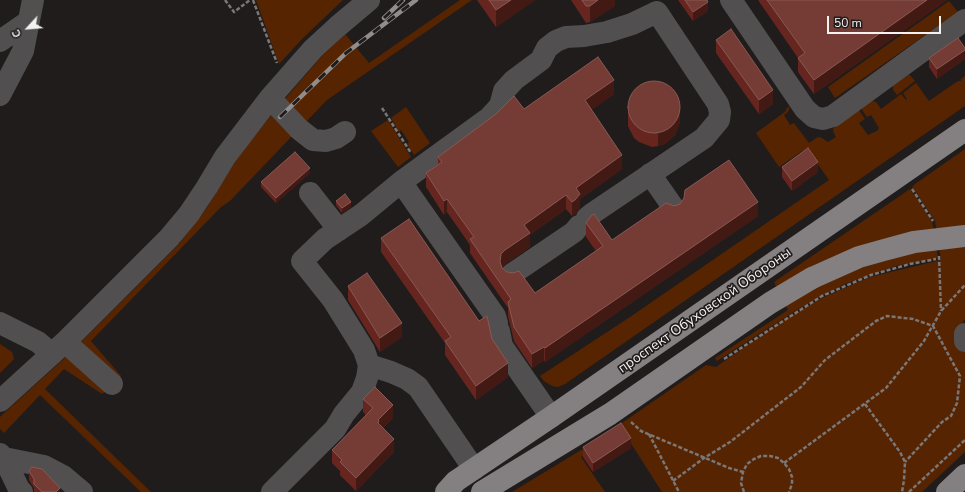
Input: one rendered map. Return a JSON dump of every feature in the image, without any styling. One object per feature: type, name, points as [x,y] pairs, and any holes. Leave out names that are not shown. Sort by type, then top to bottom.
[{"type":"main road","name":"проспект Обуховской Обороны","points":[[446,492],[456,481],[551,417],[965,130]]},
{"type":"main road","points":[[482,492],[610,414],[770,303],[812,278],[859,258],[884,250],[914,242],[965,236]]},
{"type":"main road","points":[[947,492],[965,475]]},
{"type":"lane","points":[[0,95],[23,51],[33,0]]},
{"type":"lane","points":[[0,401],[59,348],[169,238],[189,214],[225,157],[270,98],[313,49],[369,0]]},
{"type":"lane","points":[[731,0],[805,110],[814,117],[823,119],[833,116],[965,20]]},
{"type":"lane","points":[[272,492],[335,429],[344,414],[362,392],[367,378],[369,365],[364,350],[334,300],[302,261],[325,239],[361,215],[401,182],[489,118],[500,106],[504,91],[514,80],[541,60],[547,48],[556,41],[566,37],[607,32],[632,24],[657,12],[718,104],[720,112],[718,120],[704,138],[593,213],[574,232],[512,274]]},
{"type":"lane","points":[[0,41],[29,21]]},
{"type":"lane","points":[[270,98],[307,137],[313,140],[326,141],[336,138],[345,132]]},
{"type":"lane","points":[[650,174],[673,207]]},
{"type":"lane","points":[[401,182],[487,291],[502,346],[551,417]]},
{"type":"lane","points":[[310,193],[339,230]]},
{"type":"lane","points":[[0,323],[38,342],[59,348],[112,384]]},
{"type":"lane","points":[[965,334],[965,341]]},
{"type":"lane","points":[[369,365],[407,379],[418,387],[474,469]]},
{"type":"lane","points":[[2,456],[22,492]]},
{"type":"lane","points":[[2,456],[44,466],[63,476],[82,492]]},
{"type":"path","points":[[225,0],[234,12],[250,0]]},
{"type":"path","points":[[254,0],[279,69]]},
{"type":"path","points":[[382,108],[420,168]]},
{"type":"path","points":[[722,360],[822,296],[872,275],[910,264],[940,259]]},
{"type":"path","points":[[784,463],[886,388],[924,341],[941,311],[965,285]]},
{"type":"path","points":[[673,481],[704,458],[730,442],[801,387],[825,360],[876,321],[887,316],[913,319],[933,326],[960,376],[957,403],[951,416],[942,422],[904,462]]},
{"type":"path","points":[[865,404],[900,452],[904,462],[902,492]]},
{"type":"path","points":[[628,416],[630,421],[641,431],[704,458],[742,472]]},
{"type":"path","points":[[649,434],[679,492]]},
{"type":"path","points":[[909,492],[965,440]]},
{"type":"path","points":[[744,492],[741,483],[742,472],[747,464],[761,456],[774,457],[784,463],[789,469],[792,477],[792,484],[789,492]]},
{"type":"shaded area","points":[[256,0],[343,0],[303,38],[279,64]]},
{"type":"shaded area","points":[[460,0],[472,0],[327,100],[303,125],[284,100],[321,57],[345,34],[369,63]]},
{"type":"shaded area","points":[[949,1],[958,12],[835,98],[828,87]]},
{"type":"shaded area","points":[[910,75],[915,81],[897,95],[893,90],[893,85]]},
{"type":"shaded area","points":[[965,76],[965,106],[565,384],[558,387],[552,386],[544,381],[540,376],[630,317],[829,180],[808,150],[802,151],[779,167],[756,133],[786,111],[786,109],[790,106],[788,112],[784,115],[790,125],[794,123],[809,143],[818,137],[828,142],[836,137],[833,131],[834,125],[859,110],[865,119],[859,123],[868,135],[877,131],[879,128],[871,115],[867,117],[860,107],[872,101],[876,102],[881,109],[901,94],[906,100],[907,99],[903,93],[908,89],[909,90],[909,88],[916,83],[929,101],[958,81],[961,81],[961,79]]},
{"type":"shaded area","points":[[406,107],[430,143],[414,155],[407,144],[409,142],[401,130],[399,132],[391,118]]},
{"type":"shaded area","points":[[273,113],[294,134],[230,201],[221,207],[91,341],[121,376],[116,380],[78,345],[178,245],[206,209],[247,145]]},
{"type":"shaded area","points":[[388,120],[411,157],[398,167],[371,131]]},
{"type":"shaded area","points":[[965,149],[965,319],[961,326],[960,344],[965,353],[965,452],[922,492],[662,492],[623,431],[581,457],[605,492],[512,492],[619,427],[619,425],[706,365],[716,367],[779,323],[822,298],[870,277],[941,260],[935,221],[912,187]]},
{"type":"shaded area","points":[[910,189],[932,221],[938,258],[896,266],[845,284],[800,308],[717,361],[715,358],[788,310],[774,282]]},
{"type":"shaded area","points":[[0,344],[12,352],[14,359],[0,373]]},
{"type":"shaded area","points":[[68,355],[107,390],[102,394],[64,369],[45,389],[151,492],[141,492],[40,395],[4,433],[0,429],[0,417]]},
{"type":"building","points":[[489,0],[511,0],[496,10]]},
{"type":"building","points":[[582,0],[598,0],[590,6],[586,6]]},
{"type":"building","points":[[685,0],[707,0],[708,2],[693,12]]},
{"type":"building","points":[[767,0],[927,0],[814,80],[798,58],[805,53]]},
{"type":"building","points":[[731,29],[773,90],[759,100],[716,40]]},
{"type":"building","points":[[958,38],[965,50],[937,69],[929,58]]},
{"type":"building","points":[[598,57],[614,80],[585,100],[622,155],[576,188],[580,194],[575,200],[572,202],[566,195],[524,225],[530,233],[501,254],[500,262],[502,268],[507,272],[513,273],[519,271],[535,293],[603,246],[586,223],[591,216],[594,214],[612,240],[666,203],[674,206],[680,204],[684,198],[685,190],[729,160],[758,202],[545,348],[544,347],[532,354],[514,327],[508,302],[511,299],[470,239],[474,237],[447,199],[444,201],[426,173],[442,162],[438,157],[496,114],[514,96],[524,109]]},
{"type":"building","points":[[654,81],[664,83],[672,89],[678,97],[680,107],[678,117],[672,125],[664,131],[654,133],[644,131],[636,125],[630,117],[628,107],[630,97],[636,89],[644,83]]},
{"type":"building","points":[[808,148],[818,162],[792,181],[782,167]]},
{"type":"building","points":[[295,152],[310,168],[276,198],[261,182]]},
{"type":"building","points":[[345,194],[351,202],[342,208],[336,201]]},
{"type":"building","points":[[409,219],[479,321],[487,316],[492,339],[508,363],[476,386],[445,341],[451,337],[381,238]]},
{"type":"building","points":[[367,273],[402,323],[380,338],[348,286]]},
{"type":"building","points":[[375,387],[393,405],[378,420],[378,423],[394,439],[356,478],[340,462],[342,460],[332,450],[373,408],[363,399]]},
{"type":"building","points":[[621,423],[631,438],[593,463],[583,447]]},
{"type":"building","points":[[32,467],[42,469],[60,488],[56,492],[42,492],[34,484],[34,479],[29,471]]},
{"type":"railway","points":[[384,18],[403,0]]},
{"type":"railway","points":[[280,117],[346,53],[416,0]]}]
